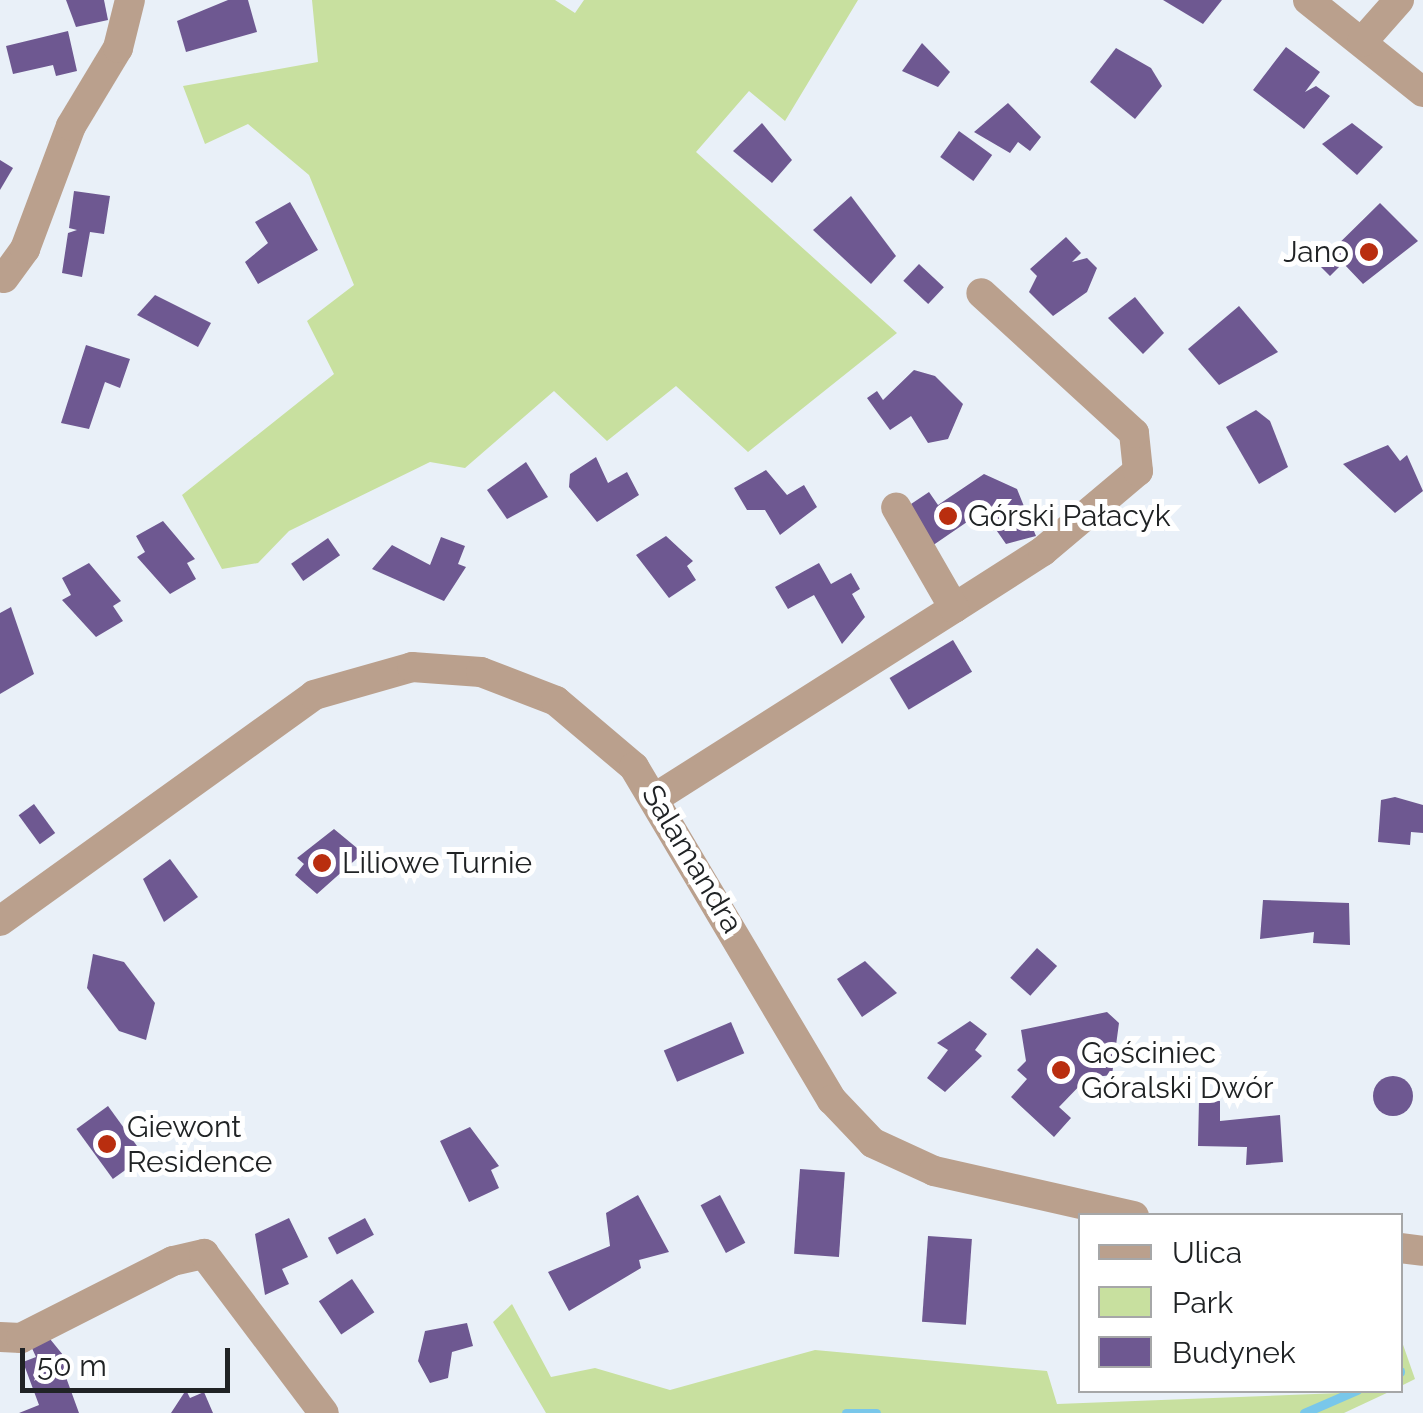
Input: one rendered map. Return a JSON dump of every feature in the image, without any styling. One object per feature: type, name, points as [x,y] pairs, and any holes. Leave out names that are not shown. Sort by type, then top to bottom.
[{"type":"street","points":[[4,278],[24,250],[71,126],[118,48],[130,0]]},
{"type":"street","points":[[1308,0],[1423,92]]},
{"type":"street","points":[[1362,42],[1399,0]]},
{"type":"street","points":[[658,796],[1043,552],[1138,472],[1134,434],[981,292]]},
{"type":"street","points":[[896,507],[954,608]]},
{"type":"street","name":"Salamandra","points":[[0,921],[285,714],[380,671],[444,667],[531,690],[592,726],[658,796],[832,1100],[873,1143],[934,1172],[1120,1213]]},
{"type":"street","points":[[0,1337],[21,1338],[204,1254],[324,1413]]},
{"type":"green space","points":[[312,0],[555,0],[575,13],[584,0],[858,0],[785,121],[749,91],[696,152],[897,333],[748,452],[676,386],[607,441],[554,391],[465,468],[430,462],[289,531],[258,563],[222,569],[182,495],[334,374],[307,321],[354,285],[309,175],[248,124],[205,144],[183,86],[318,62]]},
{"type":"green space","points":[[512,1304],[551,1377],[595,1368],[670,1390],[815,1350],[1047,1371],[1057,1404],[1387,1393],[1344,1413],[546,1413],[493,1322]]},
{"type":"green space","points":[[1403,1345],[1415,1379],[1403,1385]]},
{"type":"building","points":[[66,0],[104,0],[108,20],[76,27]]},
{"type":"building","points":[[228,0],[248,0],[257,32],[186,52],[177,21]]},
{"type":"building","points":[[1163,0],[1222,0],[1203,24]]},
{"type":"building","points":[[68,31],[77,71],[56,76],[53,65],[13,74],[6,46]]},
{"type":"building","points":[[922,43],[950,72],[938,87],[902,71]]},
{"type":"building","points":[[1286,47],[1320,72],[1305,92],[1316,86],[1330,96],[1304,129],[1253,90]]},
{"type":"building","points":[[1116,48],[1151,68],[1162,86],[1135,119],[1090,82]]},
{"type":"building","points":[[1008,103],[1041,137],[1030,151],[1018,142],[1010,153],[974,132]]},
{"type":"building","points":[[762,123],[792,160],[772,183],[733,151]]},
{"type":"building","points":[[1352,123],[1383,147],[1357,175],[1322,144]]},
{"type":"building","points":[[959,131],[992,155],[973,181],[940,157]]},
{"type":"building","points":[[0,160],[13,168],[0,190]]},
{"type":"building","points":[[74,191],[110,196],[104,234],[90,232],[82,277],[62,273],[68,233],[77,230],[69,228]]},
{"type":"building","points":[[851,196],[896,256],[871,284],[813,230]]},
{"type":"building","points":[[290,202],[318,250],[258,284],[245,262],[268,243],[255,222]]},
{"type":"building","name":"Jano","points":[[1380,203],[1418,241],[1363,284],[1343,263],[1330,276],[1318,264]]},
{"type":"building","points":[[1066,237],[1081,253],[1072,262],[1087,258],[1097,268],[1087,292],[1053,316],[1029,292],[1037,276],[1030,269]]},
{"type":"building","points":[[919,264],[944,287],[928,304],[903,281]]},
{"type":"building","points":[[155,295],[211,323],[198,347],[137,315]]},
{"type":"building","points":[[1135,297],[1164,333],[1143,354],[1108,318]]},
{"type":"building","points":[[1239,306],[1278,352],[1219,385],[1188,349]]},
{"type":"building","points":[[86,345],[130,359],[120,388],[105,382],[89,429],[61,423]]},
{"type":"building","points":[[914,370],[935,376],[963,404],[948,439],[928,443],[911,416],[890,430],[867,398],[877,391],[883,400]]},
{"type":"building","points":[[1256,410],[1270,421],[1288,467],[1259,484],[1226,427]]},
{"type":"building","points":[[1388,445],[1400,461],[1407,455],[1423,491],[1395,513],[1343,464]]},
{"type":"building","points":[[596,457],[608,483],[627,472],[639,495],[597,522],[569,487],[570,474]]},
{"type":"building","points":[[526,462],[548,497],[507,519],[487,490]]},
{"type":"building","points":[[766,470],[787,495],[804,485],[817,507],[780,535],[765,510],[747,510],[734,488]]},
{"type":"building","name":"Górski Pałacyk","points":[[984,474],[1017,489],[1036,536],[1006,544],[983,511],[929,548],[911,504],[929,492],[938,505]]},
{"type":"building","points":[[163,521],[195,559],[187,563],[196,579],[170,594],[137,557],[145,552],[136,536]]},
{"type":"building","points":[[666,536],[693,561],[687,566],[696,580],[669,598],[636,555]]},
{"type":"building","points":[[441,537],[465,546],[458,564],[466,567],[444,601],[372,569],[392,545],[430,565]]},
{"type":"building","points":[[328,538],[340,555],[303,581],[291,564]]},
{"type":"building","points":[[89,563],[121,601],[113,606],[123,621],[96,637],[62,600],[71,595],[62,578]]},
{"type":"building","points":[[819,563],[831,584],[851,573],[860,589],[852,594],[865,617],[842,644],[814,595],[788,609],[775,587]]},
{"type":"building","points":[[11,607],[34,674],[0,694],[0,613]]},
{"type":"building","points":[[953,640],[972,672],[909,710],[890,678]]},
{"type":"building","points":[[1395,797],[1423,805],[1423,833],[1411,832],[1410,845],[1378,842],[1381,800]]},
{"type":"building","points":[[34,804],[55,833],[40,844],[19,815]]},
{"type":"building","points":[[334,829],[363,853],[317,894],[295,875],[304,864],[297,858]]},
{"type":"building","points":[[170,859],[198,897],[164,922],[143,879]]},
{"type":"building","points":[[1263,900],[1349,903],[1350,945],[1313,943],[1314,932],[1260,939]]},
{"type":"building","points":[[1037,948],[1057,966],[1030,996],[1010,978]]},
{"type":"building","points":[[93,954],[124,962],[155,1003],[146,1040],[119,1031],[87,988]]},
{"type":"building","points":[[865,961],[897,993],[862,1017],[837,979]]},
{"type":"building","points":[[1107,1012],[1119,1023],[1112,1075],[1087,1078],[1059,1107],[1071,1118],[1054,1137],[1011,1097],[1027,1079],[1017,1070],[1026,1061],[1021,1030]]},
{"type":"building","points":[[970,1021],[987,1034],[975,1050],[982,1056],[945,1092],[927,1078],[948,1050],[937,1043]]},
{"type":"building","points":[[731,1022],[744,1053],[677,1082],[664,1051]]},
{"type":"building","points":[[1393,1076],[1407,1082],[1413,1096],[1407,1110],[1393,1116],[1379,1110],[1373,1096],[1379,1082]]},
{"type":"building","points":[[1199,1100],[1220,1101],[1220,1121],[1280,1115],[1283,1162],[1246,1165],[1247,1147],[1198,1146]]},
{"type":"building","points":[[108,1106],[144,1156],[113,1179],[76,1129]]},
{"type":"building","points":[[470,1127],[499,1166],[491,1170],[499,1188],[469,1202],[440,1141]]},
{"type":"building","points":[[800,1169],[845,1172],[839,1257],[794,1254]]},
{"type":"building","points":[[638,1195],[669,1252],[639,1260],[641,1268],[569,1311],[548,1272],[610,1246],[606,1213]]},
{"type":"building","points":[[720,1195],[745,1243],[726,1253],[701,1205]]},
{"type":"building","points":[[289,1218],[308,1257],[282,1269],[289,1284],[265,1295],[255,1234]]},
{"type":"building","points":[[365,1218],[374,1235],[337,1254],[328,1238]]},
{"type":"building","points":[[928,1236],[972,1239],[966,1325],[922,1322]]},
{"type":"building","points":[[352,1279],[374,1312],[341,1335],[319,1301]]},
{"type":"building","points":[[467,1323],[473,1346],[452,1352],[448,1378],[430,1383],[418,1361],[425,1331]]},
{"type":"building","points":[[50,1339],[72,1366],[63,1369],[79,1413],[19,1413],[39,1405],[23,1362],[36,1357],[31,1346]]},
{"type":"building","points":[[186,1390],[190,1398],[204,1392],[213,1413],[171,1413]]},
{"type":"waterway","points":[[1304,1413],[1350,1393]]},
{"type":"waterway","points":[[846,1413],[876,1413]]},
{"type":"place","name":"Jano","points":[[1369,252]]},
{"type":"place","name":"Górski Pałacyk","points":[[948,516]]},
{"type":"place","name":"Liliowe Turnie","points":[[322,863]]},
{"type":"place","name":"Gościniec Góralski Dwór","points":[[1061,1070]]},
{"type":"place","name":"Giewont Residence","points":[[107,1144]]}]
